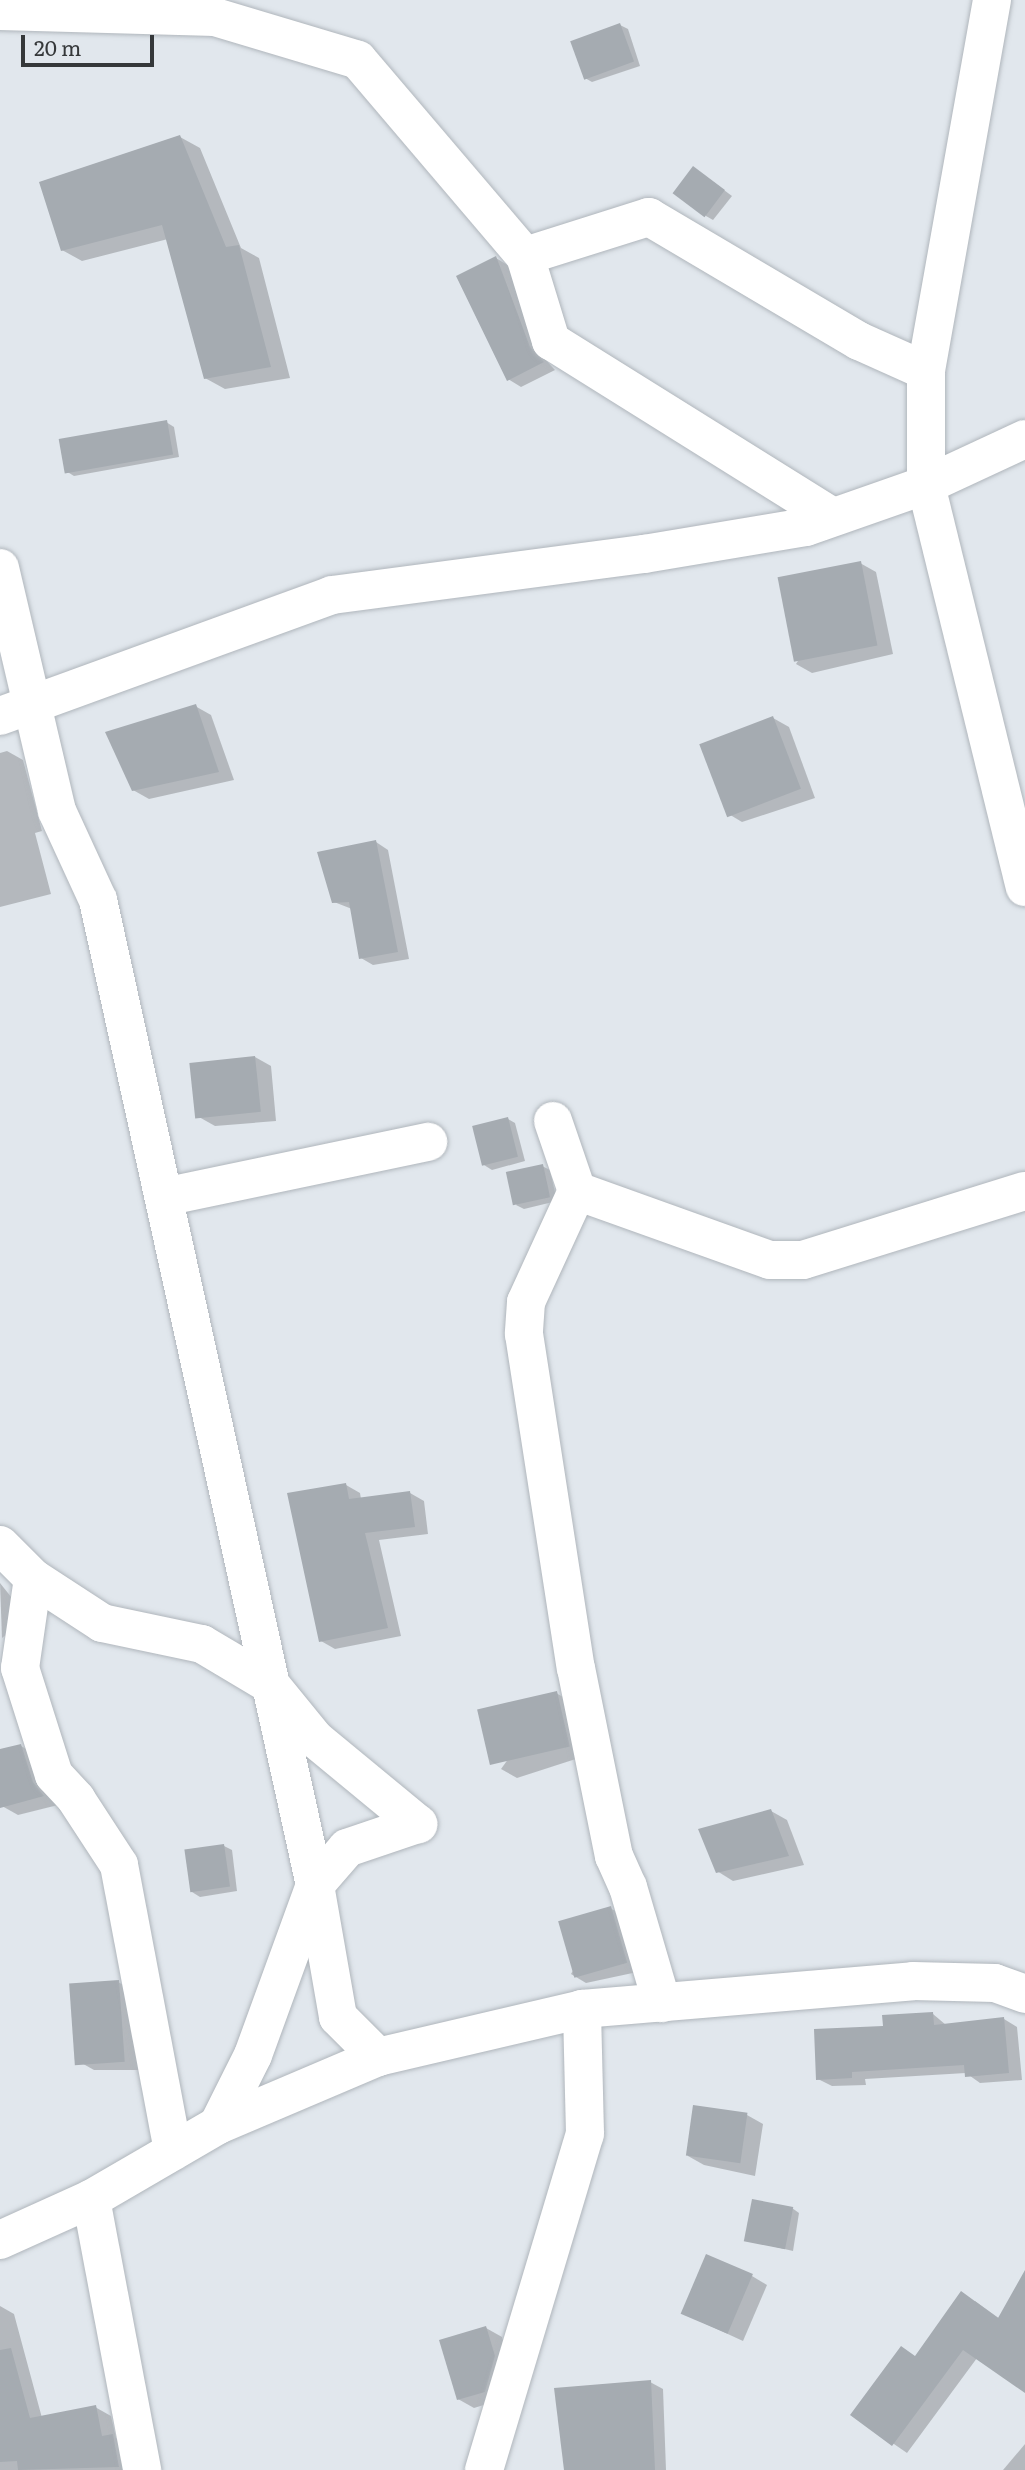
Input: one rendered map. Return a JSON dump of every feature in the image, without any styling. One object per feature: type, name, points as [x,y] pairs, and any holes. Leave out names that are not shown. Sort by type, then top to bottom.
[{"type":"street","points":[[992,0],[926,371],[926,485],[1025,887]]},
{"type":"street","points":[[0,11],[215,17],[358,60],[525,256],[551,341],[832,517]]},
{"type":"street","points":[[525,256],[649,217],[859,341],[926,371]]},
{"type":"street","points":[[15,709],[332,595],[644,554],[806,527],[926,485],[1025,439]]},
{"type":"street","points":[[0,568],[15,709],[57,811],[98,900],[315,1885],[338,2017],[378,2057]]},
{"type":"street","points":[[553,1121],[577,1191],[526,1302],[524,1334],[576,1668],[614,1856],[628,1887],[662,2003]]},
{"type":"street","points":[[164,1197],[428,1142]]},
{"type":"street","points":[[577,1191],[770,1260],[803,1260],[1025,1191]]},
{"type":"street","points":[[0,1545],[33,1578],[102,1623],[202,1644],[271,1685],[315,1739],[418,1825],[347,1848],[315,1885],[253,2055],[218,2125]]},
{"type":"street","points":[[33,1578],[20,1668],[54,1775],[76,1799],[119,1865],[173,2151]]},
{"type":"street","points":[[0,2240],[91,2199],[218,2125],[378,2057],[582,2009],[913,1981],[995,1983],[1025,1994]]},
{"type":"street","points":[[484,2470],[585,2134],[582,2009]]},
{"type":"street","points":[[91,2199],[142,2470]]},
{"type":"building","points":[[620,23],[634,62],[584,80],[570,41]]},
{"type":"building","points":[[180,135],[226,247],[239,245],[271,367],[204,379],[162,225],[61,251],[39,182]]},
{"type":"building","points":[[693,166],[725,190],[704,217],[673,193]]},
{"type":"building","points":[[496,256],[530,347],[544,362],[507,381],[456,276]]},
{"type":"building","points":[[167,420],[173,454],[65,474],[59,439]]},
{"type":"building","points":[[861,561],[877,645],[794,662],[778,577]]},
{"type":"building","points":[[196,704],[219,772],[132,791],[105,732]]},
{"type":"building","points":[[773,716],[801,789],[727,817],[699,744]]},
{"type":"building","points":[[376,840],[398,952],[359,959],[349,902],[332,903],[317,852]]},
{"type":"building","points":[[255,1056],[261,1112],[195,1119],[189,1063]]},
{"type":"building","points":[[508,1117],[518,1157],[482,1166],[472,1126]]},
{"type":"building","points":[[543,1164],[550,1197],[513,1205],[506,1172]]},
{"type":"building","points":[[346,1483],[349,1499],[410,1491],[415,1527],[365,1533],[388,1628],[319,1642],[287,1493]]},
{"type":"building","points":[[557,1691],[570,1747],[490,1765],[477,1709]]},
{"type":"building","points":[[21,1744],[33,1782],[44,1796],[0,1808],[0,1749]]},
{"type":"building","points":[[771,1809],[789,1856],[716,1873],[698,1829]]},
{"type":"building","points":[[224,1844],[230,1887],[190,1892],[184,1850]]},
{"type":"building","points":[[611,1906],[627,1963],[574,1978],[558,1921]]},
{"type":"building","points":[[119,1980],[125,2062],[75,2065],[69,1983]]},
{"type":"building","points":[[933,2012],[934,2025],[1004,2017],[1009,2073],[965,2077],[964,2065],[852,2072],[852,2078],[816,2080],[814,2029],[883,2026],[882,2015]]},
{"type":"building","points":[[693,2105],[747,2113],[740,2163],[686,2156]]},
{"type":"building","points":[[752,2199],[793,2207],[785,2249],[744,2241]]},
{"type":"building","points":[[706,2254],[753,2274],[728,2334],[681,2314]]},
{"type":"building","points":[[1025,2270],[1025,2393],[963,2350],[892,2446],[850,2415],[901,2346],[915,2356],[961,2291],[998,2318]]},
{"type":"building","points":[[486,2326],[495,2356],[485,2392],[457,2400],[439,2340]]},
{"type":"building","points":[[11,2348],[30,2418],[96,2405],[102,2436],[113,2434],[119,2467],[18,2470],[17,2461],[0,2462],[0,2350]]},
{"type":"building","points":[[651,2380],[655,2470],[564,2470],[554,2388]]}]
